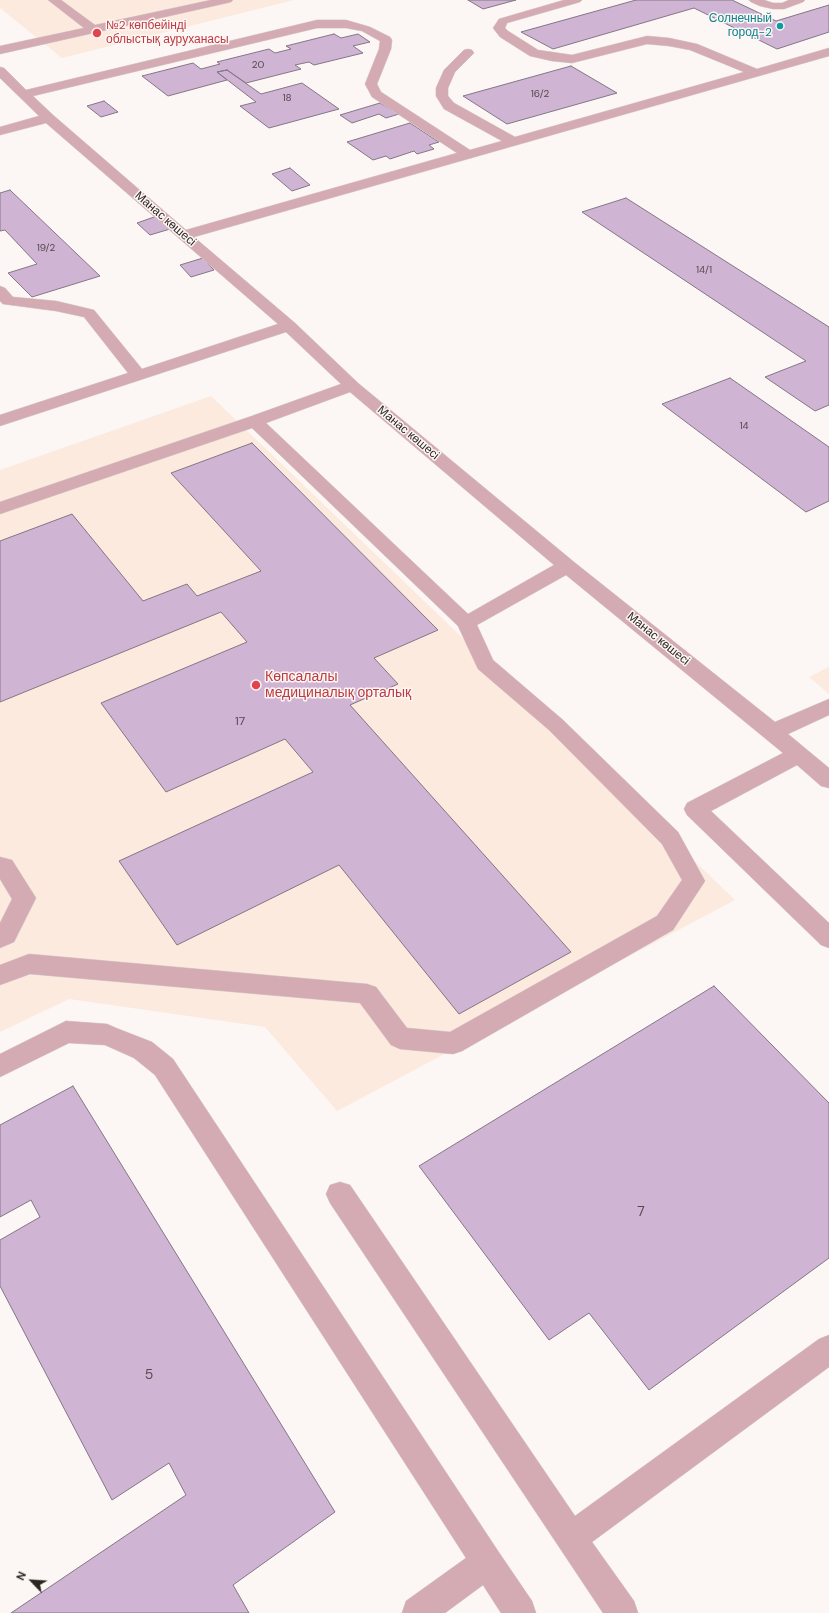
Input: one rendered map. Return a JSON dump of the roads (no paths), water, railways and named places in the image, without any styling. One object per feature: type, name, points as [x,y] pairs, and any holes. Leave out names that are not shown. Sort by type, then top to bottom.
[{"type":"street","points":[[54,0],[94,30]]},
{"type":"street","points":[[0,50],[227,0]]},
{"type":"street","points":[[576,0],[558,2],[503,21],[498,28],[504,34],[534,52],[552,57],[572,59],[647,40],[692,47],[757,73]]},
{"type":"street","points":[[755,0],[774,6],[784,6],[799,0]]},
{"type":"street","points":[[25,94],[317,24],[346,24],[366,29],[386,40],[385,49],[371,84],[376,94],[469,155]]},
{"type":"street","points":[[185,235],[829,52]]},
{"type":"street","points":[[468,53],[450,70],[442,88],[442,96],[449,106],[514,142]]},
{"type":"street","name":"Манас көшесі","points":[[0,71],[48,118],[289,326],[352,386],[567,566],[773,732],[829,780]]},
{"type":"street","points":[[0,131],[48,118]]},
{"type":"street","points":[[0,291],[8,301],[56,306],[89,313],[138,375]]},
{"type":"street","points":[[0,421],[289,326]]},
{"type":"street","points":[[0,508],[255,421],[352,386]]},
{"type":"street","points":[[0,975],[29,964],[367,994],[400,1038],[453,1044],[665,923],[694,880],[670,838],[556,725],[485,664],[466,623],[255,421]]},
{"type":"street","points":[[466,623],[567,566]]},
{"type":"street","points":[[773,732],[829,706]]},
{"type":"street","points":[[799,754],[695,809],[829,938]]},
{"type":"street","points":[[0,866],[4,866],[24,898],[3,937],[29,964]]},
{"type":"street","points":[[0,1066],[66,1032],[107,1035],[143,1050],[164,1068],[520,1613]]},
{"type":"street","points":[[340,1194],[622,1613]]},
{"type":"street","points":[[571,1538],[829,1349]]},
{"type":"street","points":[[418,1613],[487,1562]]},
{"type":"place","name":"Солнечный город-2","points":[[780,26]]},
{"type":"place","name":"№2 көпбейінді облыстық ауруханасы","points":[[97,33]]},
{"type":"place","name":"Көпсалалы медициналық орталық","points":[[256,685]]}]
